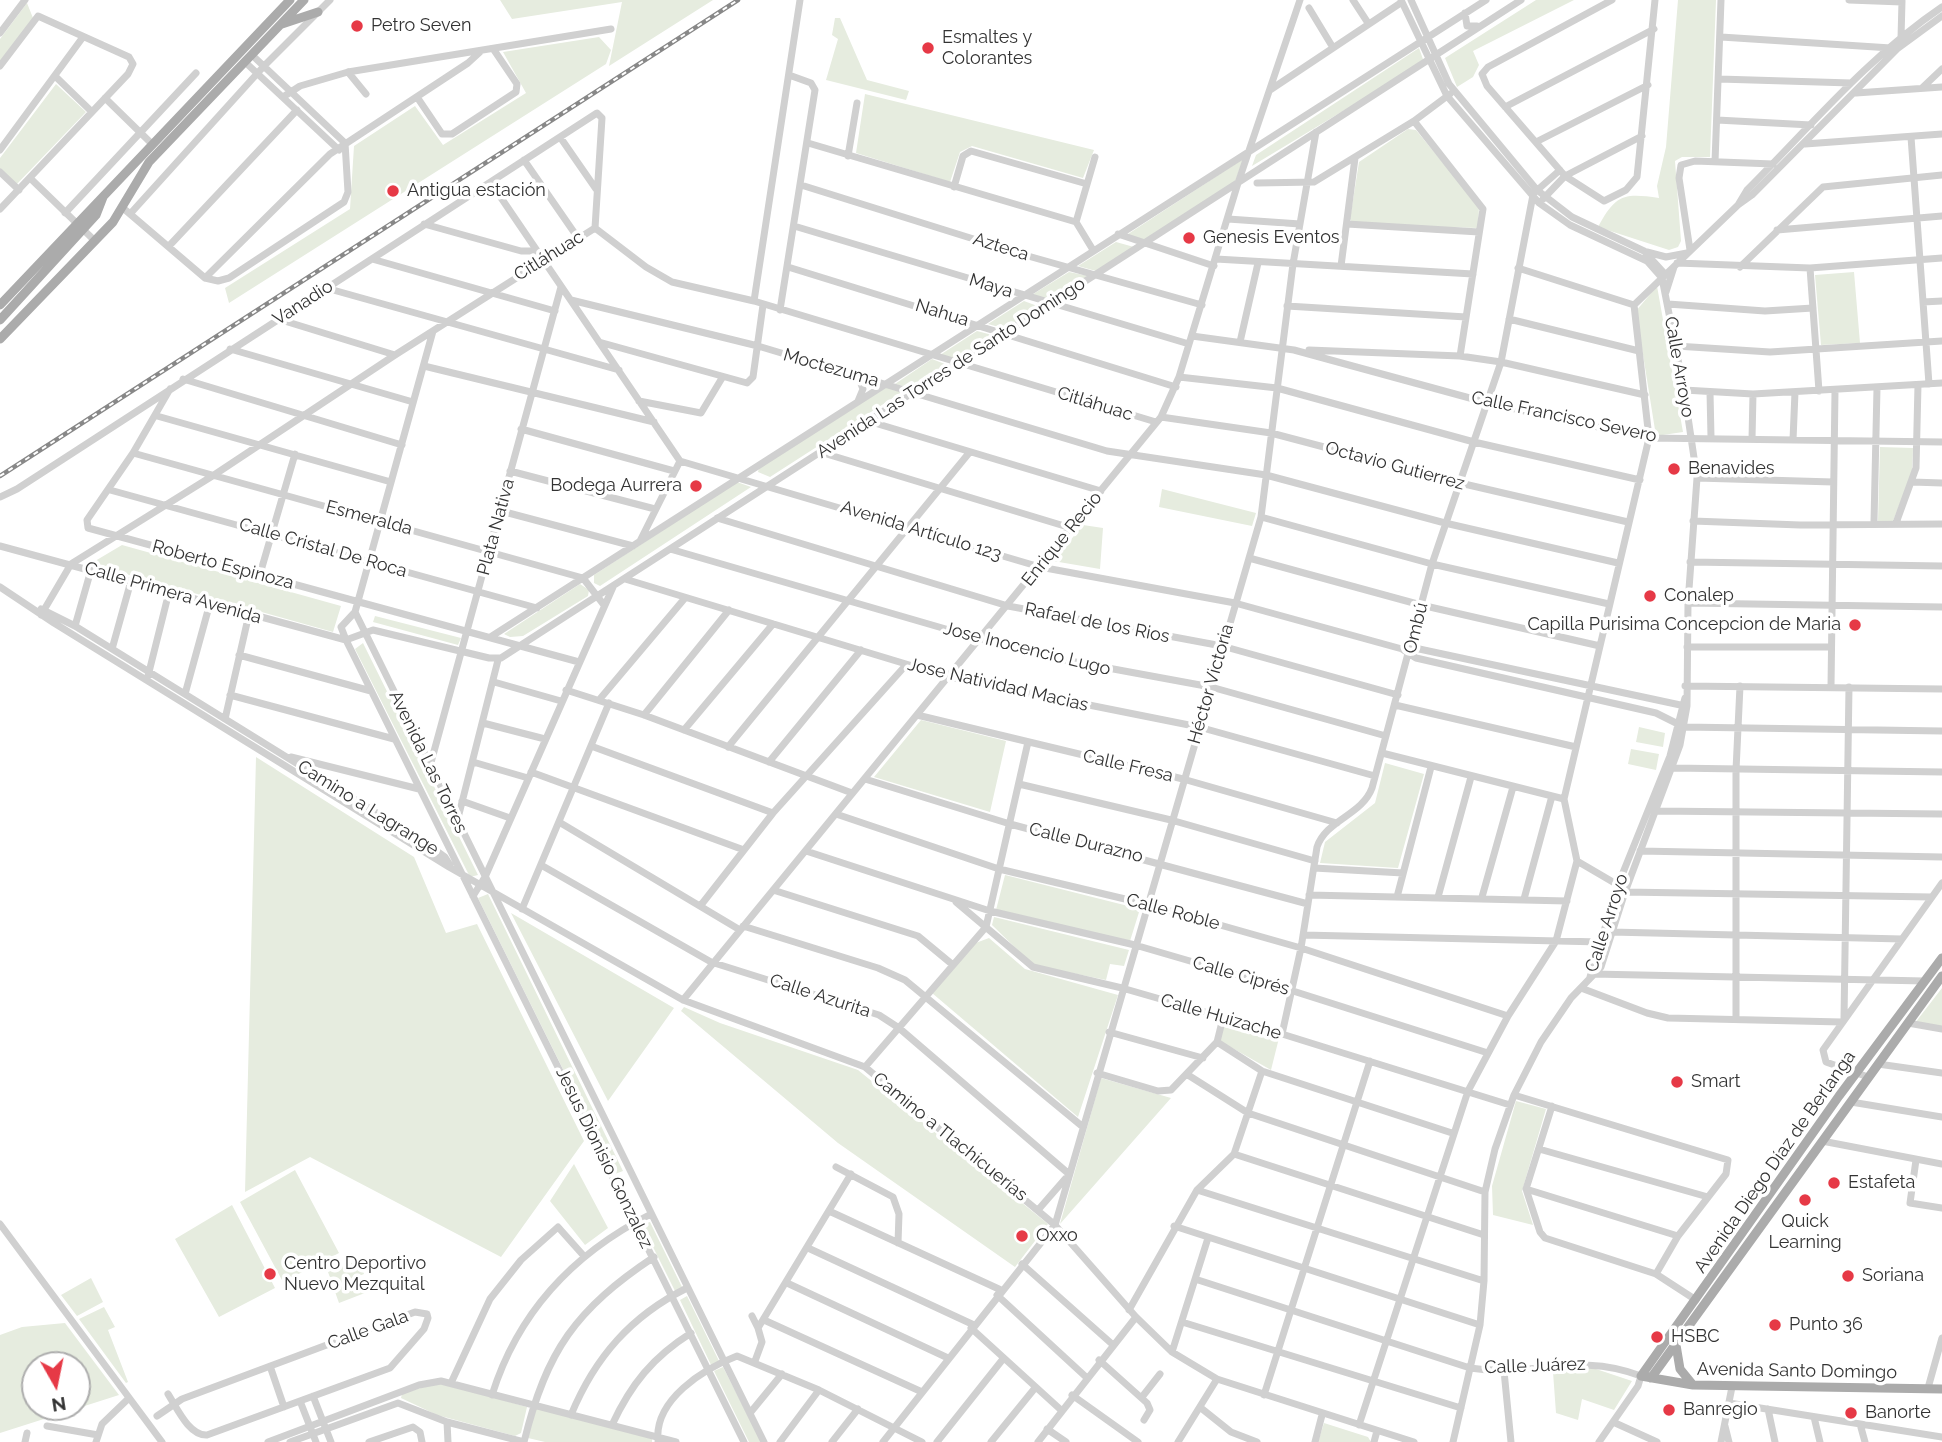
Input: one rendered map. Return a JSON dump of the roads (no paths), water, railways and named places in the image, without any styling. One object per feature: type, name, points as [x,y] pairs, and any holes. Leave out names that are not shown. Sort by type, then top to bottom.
[{"type":"main road","points":[[0,305],[79,226],[96,215],[103,195],[290,0]]},
{"type":"main road","points":[[0,339],[127,211],[145,166],[304,0]]},
{"type":"main road","points":[[281,24],[318,12]]},
{"type":"main road","points":[[0,320],[79,226]]},
{"type":"main road","name":"Avenida Diego Díaz de Berlanga","points":[[1646,1377],[1696,1300],[1856,1073],[1942,958]]},
{"type":"main road","name":"Avenida Diego Díaz de Berlanga","points":[[1646,1377],[1676,1345],[1942,976]]},
{"type":"main road","points":[[1676,1345],[1680,1369],[1692,1385]]},
{"type":"main road","name":"Avenida Santo Domingo","points":[[1646,1377],[1692,1385],[1732,1387],[1942,1389]]},
{"type":"street","points":[[0,33],[25,0]]},
{"type":"street","points":[[249,59],[264,66],[345,143],[348,192],[341,205],[229,278],[218,281],[205,278],[127,211],[264,66],[330,0]]},
{"type":"street","points":[[754,301],[800,0]]},
{"type":"street","name":"Enrique Recio","points":[[682,1000],[711,961],[806,852],[1159,419],[1176,387],[1238,183],[1300,0]]},
{"type":"street","points":[[1353,0],[1368,23]]},
{"type":"street","name":"Avenida Las Torres de Santo Domingo","points":[[492,636],[1486,0]]},
{"type":"street","name":"Avenida Las Torres de Santo Domingo","points":[[498,660],[1521,0]]},
{"type":"street","points":[[1612,0],[1488,67],[1482,74],[1485,83],[1563,173],[1601,200],[1612,199],[1629,188],[1637,177],[1656,0]]},
{"type":"street","points":[[1715,162],[1721,0]]},
{"type":"street","points":[[1359,1426],[1438,1175],[1468,1091],[1508,1016],[1556,941],[1577,861],[1564,799],[1649,438],[1634,305],[1663,273],[1752,195],[1805,144],[1856,93],[1897,44],[1902,1],[1849,0]]},
{"type":"street","points":[[1270,90],[1332,46],[1405,1],[1450,94],[1542,200],[1570,225],[1647,261],[1663,273]]},
{"type":"street","points":[[1309,8],[1332,46]]},
{"type":"street","points":[[1738,205],[1747,190],[1851,83],[1941,8]]},
{"type":"street","points":[[1465,13],[1467,26],[1480,26]]},
{"type":"street","points":[[0,66],[38,16],[129,57],[132,61],[131,70],[0,209]]},
{"type":"street","points":[[283,97],[348,72],[611,29]]},
{"type":"street","points":[[1506,107],[1654,29]]},
{"type":"street","points":[[0,150],[83,37]]},
{"type":"street","points":[[1721,37],[1897,44]]},
{"type":"street","points":[[417,97],[442,134],[452,135],[516,92],[517,84],[495,50]]},
{"type":"street","points":[[205,278],[337,149],[480,52]]},
{"type":"street","points":[[249,59],[258,73],[346,156]]},
{"type":"street","points":[[1922,88],[1942,69]]},
{"type":"street","points":[[348,72],[366,94]]},
{"type":"street","points":[[65,213],[142,134],[196,73]]},
{"type":"street","points":[[780,310],[815,88],[811,83],[789,75]]},
{"type":"street","points":[[55,76],[92,112]]},
{"type":"street","points":[[1719,79],[1851,83]]},
{"type":"street","points":[[1536,142],[1648,85]]},
{"type":"street","points":[[1856,93],[1942,87]]},
{"type":"street","points":[[1257,183],[1308,183],[1356,158],[1450,94]]},
{"type":"street","points":[[105,98],[152,144]]},
{"type":"street","points":[[848,156],[857,103]]},
{"type":"street","points":[[169,246],[297,110]]},
{"type":"street","name":"Vanadio","points":[[0,497],[17,489],[594,114],[600,114],[602,119],[597,190]]},
{"type":"street","points":[[1717,120],[1811,125]]},
{"type":"street","points":[[1414,121],[1482,207],[1460,356]]},
{"type":"street","name":"Héctor Victoria","points":[[1055,1224],[1146,904],[1261,517],[1293,264],[1316,132]]},
{"type":"street","points":[[1805,144],[1942,134]]},
{"type":"street","points":[[560,136],[597,190],[595,228]]},
{"type":"street","points":[[1535,192],[1563,173],[1642,136]]},
{"type":"street","points":[[1911,137],[1928,384]]},
{"type":"street","points":[[808,143],[1076,222],[1093,250]]},
{"type":"street","points":[[954,187],[963,156],[971,150],[1087,184]]},
{"type":"street","points":[[1076,222],[1096,157]]},
{"type":"street","points":[[1341,266],[1356,158]]},
{"type":"street","points":[[524,160],[578,238]]},
{"type":"street","points":[[1689,252],[1680,167],[1687,162],[1773,164]]},
{"type":"street","points":[[0,172],[19,190]]},
{"type":"street","points":[[1530,206],[1542,200],[1563,173]]},
{"type":"street","points":[[1740,267],[1823,187],[1942,175]]},
{"type":"street","points":[[30,178],[95,241]]},
{"type":"street","points":[[491,183],[680,461],[640,541]]},
{"type":"street","name":"Azteca","points":[[801,185],[1202,305]]},
{"type":"street","name":"Ombú","points":[[1282,1034],[1293,990],[1319,840],[1366,801],[1375,776],[1432,564],[1501,362],[1530,206],[1535,192]]},
{"type":"street","points":[[1542,200],[1643,251],[1665,257],[1689,252]]},
{"type":"street","points":[[1777,230],[1942,216]]},
{"type":"street","points":[[1228,219],[1300,224]]},
{"type":"street","points":[[425,224],[522,251],[536,251]]},
{"type":"street","points":[[1347,224],[1479,232]]},
{"type":"street","name":"Maya","points":[[794,226],[1025,296],[1191,340]]},
{"type":"street","name":"Citláhuac","points":[[71,564],[261,445],[395,355],[595,228],[665,278],[754,301],[960,364],[1159,419]]},
{"type":"street","points":[[1118,234],[1144,244],[1215,262],[1473,274]]},
{"type":"street","points":[[1643,251],[1663,273]]},
{"type":"street","points":[[1676,264],[1810,268],[1942,258]]},
{"type":"street","points":[[372,259],[555,311]]},
{"type":"street","points":[[1240,342],[1258,262]]},
{"type":"street","points":[[1666,291],[1676,264]]},
{"type":"street","name":"Nahua","points":[[788,267],[1176,387]]},
{"type":"street","points":[[1518,268],[1634,305]]},
{"type":"street","points":[[1810,268],[1819,391]]},
{"type":"street","name":"Calle Arroyo","points":[[1592,976],[1673,768],[1685,697],[1690,562],[1697,478],[1663,273]]},
{"type":"street","name":"Plata Nativa","points":[[430,766],[561,287]]},
{"type":"street","points":[[326,288],[620,370]]},
{"type":"street","name":"Moctezuma","points":[[571,300],[758,346],[1095,447],[1130,455],[1266,475],[1446,523],[1618,563]]},
{"type":"street","points":[[1923,302],[1942,301]]},
{"type":"street","points":[[1668,304],[1765,311],[1813,308]]},
{"type":"street","points":[[599,342],[722,378],[750,382],[763,305]]},
{"type":"street","points":[[1287,306],[1466,317]]},
{"type":"street","points":[[278,319],[395,355]]},
{"type":"street","points":[[1509,319],[1639,351]]},
{"type":"street","points":[[433,331],[359,601],[355,612],[341,627],[346,640],[373,630],[498,660],[457,822]]},
{"type":"street","name":"Calle Francisco Severo","points":[[1191,340],[1240,342],[1294,350],[1488,403],[1649,438],[1942,442]]},
{"type":"street","points":[[1676,346],[1749,353],[1942,341]]},
{"type":"street","points":[[230,349],[413,402]]},
{"type":"street","points":[[1294,350],[1460,356],[1501,362],[1645,396]]},
{"type":"street","points":[[424,366],[654,422]]},
{"type":"street","points":[[857,403],[863,389],[858,376]]},
{"type":"street","points":[[1179,377],[1277,388],[1474,442],[1640,480]]},
{"type":"street","points":[[639,401],[701,413],[722,378]]},
{"type":"street","points":[[183,379],[402,445]]},
{"type":"street","points":[[1684,390],[1753,394],[1942,383]]},
{"type":"street","points":[[1896,523],[1912,482],[1919,441],[1918,385]]},
{"type":"street","points":[[1874,522],[1877,388]]},
{"type":"street","points":[[110,490],[158,416],[170,389]]},
{"type":"street","points":[[1831,687],[1835,391]]},
{"type":"street","points":[[1710,392],[1711,437]]},
{"type":"street","points":[[1793,440],[1795,392]]},
{"type":"street","points":[[1752,439],[1753,394]]},
{"type":"street","points":[[158,416],[391,482]]},
{"type":"street","name":"Octavio Gutierrez","points":[[1159,419],[1271,433],[1460,483],[1629,522]]},
{"type":"street","points":[[868,421],[1101,491]]},
{"type":"street","points":[[521,429],[674,471]]},
{"type":"street","points":[[820,452],[1071,528]]},
{"type":"street","name":"Esmeralda","points":[[134,453],[583,578]]},
{"type":"street","points":[[728,747],[905,527],[969,453]]},
{"type":"street","points":[[260,575],[295,454]]},
{"type":"street","name":"Avenida Artículo 123","points":[[680,461],[1040,567],[1235,603],[1402,649],[1409,656]]},
{"type":"street","points":[[510,471],[655,509]]},
{"type":"street","points":[[1697,478],[1833,482]]},
{"type":"street","points":[[1912,482],[1942,483]]},
{"type":"street","name":"Calle Cristal De Roca","points":[[110,490],[537,608]]},
{"type":"street","name":"Roberto Espinoza","points":[[110,490],[87,520],[88,528],[359,601]]},
{"type":"street","points":[[501,511],[633,546]]},
{"type":"street","points":[[1261,517],[1432,564],[1609,604]]},
{"type":"street","name":"Rafael de los Rios","points":[[718,518],[1008,606],[1222,646],[1398,695]]},
{"type":"street","points":[[1693,521],[1942,524]]},
{"type":"street","name":"Calle Primera Avenida","points":[[0,546],[346,640]]},
{"type":"street","name":"Jose Inocencio Lugo","points":[[670,549],[1031,654],[1211,687],[1387,736]]},
{"type":"street","points":[[1249,558],[1421,605],[1600,646]]},
{"type":"street","points":[[1690,562],[1942,566]]},
{"type":"street","points":[[41,611],[71,564]]},
{"type":"street","points":[[75,626],[91,570]]},
{"type":"street","points":[[583,578],[604,605]]},
{"type":"street","name":"Jose Natividad Macias","points":[[625,579],[949,677],[1199,727],[1375,776]]},
{"type":"street","points":[[112,649],[131,581]]},
{"type":"street","points":[[473,896],[485,877],[613,586]]},
{"type":"street","name":"Camino a Lagrange","points":[[0,587],[148,676],[453,869]]},
{"type":"street","points":[[148,676],[169,592]]},
{"type":"street","points":[[599,700],[685,598]]},
{"type":"street","points":[[359,601],[579,662]]},
{"type":"street","points":[[185,694],[210,603]]},
{"type":"street","points":[[1688,603],[1942,607]]},
{"type":"street","points":[[644,715],[729,610]]},
{"type":"street","name":"Camino a Lagrange","points":[[41,611],[75,626],[148,676],[185,694],[430,846],[445,857],[453,869]]},
{"type":"street","name":"Avenida Las Torres","points":[[355,612],[492,892]]},
{"type":"street","points":[[225,719],[249,614]]},
{"type":"street","points":[[684,730],[773,624]]},
{"type":"street","name":"Avenida Las Torres","points":[[346,640],[462,874]]},
{"type":"street","points":[[1402,649],[1412,646],[1684,706]]},
{"type":"street","points":[[1687,647],[1830,647]]},
{"type":"street","points":[[769,762],[861,650]]},
{"type":"street","points":[[239,655],[371,691]]},
{"type":"street","points":[[1409,656],[1656,713],[1682,725],[1738,729],[1942,731]]},
{"type":"street","points":[[701,905],[773,813],[906,665]]},
{"type":"street","points":[[494,682],[561,701]]},
{"type":"street","points":[[1685,686],[1942,689]]},
{"type":"street","points":[[1736,1019],[1735,811],[1740,686]]},
{"type":"street","points":[[1843,1021],[1846,980],[1849,687]]},
{"type":"street","points":[[565,690],[644,715],[852,793]]},
{"type":"street","points":[[230,695],[394,739]]},
{"type":"street","points":[[522,909],[609,703]]},
{"type":"street","points":[[1395,705],[1576,747]]},
{"type":"street","name":"Calle Fresa","points":[[917,715],[1183,779],[1337,823]]},
{"type":"street","points":[[483,723],[545,739]]},
{"type":"street","name":"Calle Arroyo","points":[[1592,976],[1618,885],[1682,725]]},
{"type":"street","points":[[865,1068],[986,927],[1028,742]]},
{"type":"street","points":[[592,746],[773,813]]},
{"type":"street","points":[[1382,753],[1564,799]]},
{"type":"street","points":[[281,754],[419,789]]},
{"type":"street","points":[[474,762],[573,788],[744,850]]},
{"type":"street","points":[[1397,897],[1431,767]]},
{"type":"street","points":[[1673,768],[1942,772]]},
{"type":"street","points":[[1438,897],[1471,777]]},
{"type":"street","name":"Calle Durazno","points":[[865,779],[1010,824],[1308,904]]},
{"type":"street","points":[[1019,784],[1171,820],[1314,865],[1403,873]]},
{"type":"street","points":[[1482,897],[1513,787]]},
{"type":"street","points":[[1524,899],[1552,796]]},
{"type":"street","points":[[462,801],[510,818]]},
{"type":"street","points":[[1656,811],[1942,814]]},
{"type":"street","name":"Calle Roble","points":[[836,814],[999,869],[1146,904],[1301,948],[1508,1016]]},
{"type":"street","points":[[559,822],[742,928],[893,973],[926,995],[1083,1127]]},
{"type":"street","points":[[1640,851],[1942,857]]},
{"type":"street","name":"Calle Huizache","points":[[806,852],[990,911]]},
{"type":"street","points":[[1577,861],[1618,885]]},
{"type":"street","name":"Calle Azurita","points":[[541,865],[711,961],[863,1008],[899,1028],[1068,1175]]},
{"type":"street","name":"Camino a Tlachicuerías","points":[[453,869],[682,1000],[865,1068],[1055,1224],[1129,1310],[1172,1352],[1217,1379],[1322,1415],[1414,1442]]},
{"type":"street","name":"Jesus Dionisio Gonzalez","points":[[462,874],[744,1442]]},
{"type":"street","points":[[1868,1077],[1830,1064],[1823,1058],[1824,1047],[1942,883]]},
{"type":"street","points":[[773,890],[918,936],[953,965]]},
{"type":"street","name":"Jesus Dionisio Gonzalez","points":[[492,892],[764,1442]]},
{"type":"street","points":[[1625,892],[1932,897]]},
{"type":"street","points":[[1309,895],[1567,901]]},
{"type":"street","name":"Calle Huizache","points":[[951,898],[1033,967],[1122,988],[1282,1034],[1510,1105]]},
{"type":"street","name":"Calle Ciprés","points":[[990,911],[1135,945],[1293,990],[1488,1053]]},
{"type":"street","points":[[1611,932],[1902,939]]},
{"type":"street","points":[[1303,935],[1601,942]]},
{"type":"street","points":[[1453,1442],[1480,1325],[1484,1281],[1485,1192],[1489,1168],[1514,1095],[1541,1042],[1592,976],[1925,981]]},
{"type":"street","points":[[1581,988],[1657,1016],[1843,1021]]},
{"type":"street","points":[[1097,1073],[1166,1091],[1176,1087],[1217,1042],[1223,1018]]},
{"type":"street","points":[[1908,1023],[1942,1029]]},
{"type":"street","points":[[1109,1032],[1203,1058]]},
{"type":"street","points":[[1217,1042],[1262,1071],[1452,1133]]},
{"type":"street","points":[[1264,1395],[1370,1061]]},
{"type":"street","points":[[1878,1064],[1942,1073]]},
{"type":"street","points":[[1129,1310],[1174,1226],[1197,1190],[1234,1154],[1262,1071]]},
{"type":"street","points":[[1188,1075],[1248,1113],[1485,1192]]},
{"type":"street","points":[[1514,1095],[1724,1158],[1729,1167],[1678,1236],[1656,1274]]},
{"type":"street","points":[[1851,1102],[1942,1117]]},
{"type":"street","points":[[1552,1106],[1526,1189],[1539,1231],[1545,1238],[1656,1274],[1696,1300]]},
{"type":"street","points":[[1822,1142],[1942,1164]]},
{"type":"street","points":[[1539,1149],[1708,1197]]},
{"type":"street","points":[[1234,1154],[1484,1235]]},
{"type":"street","points":[[1916,1160],[1909,1201],[1913,1205],[1942,1208]]},
{"type":"street","points":[[836,1167],[894,1197],[899,1214],[898,1243]]},
{"type":"street","points":[[758,1328],[851,1174]]},
{"type":"street","points":[[1038,1210],[1068,1175]]},
{"type":"street","points":[[1526,1189],[1678,1236]]},
{"type":"street","points":[[1197,1190],[1484,1281]]},
{"type":"street","points":[[830,1211],[999,1293],[1086,1377]]},
{"type":"street","points":[[492,1395],[506,1356],[536,1306],[583,1255],[650,1214]]},
{"type":"street","points":[[0,1224],[162,1442]]},
{"type":"street","points":[[883,1442],[1055,1224]]},
{"type":"street","points":[[1174,1226],[1480,1325]]},
{"type":"street","points":[[451,1383],[490,1299],[529,1253],[558,1227],[583,1255]]},
{"type":"street","points":[[1172,1352],[1208,1238]]},
{"type":"street","points":[[808,1248],[972,1326],[1003,1359],[1061,1410]]},
{"type":"street","points":[[397,1399],[447,1422],[524,1442],[533,1406],[548,1366],[576,1323],[614,1284],[654,1257]]},
{"type":"street","points":[[1022,1264],[1112,1344]]},
{"type":"street","name":"Calle Juárez","points":[[1195,1279],[1470,1368],[1504,1371],[1591,1363],[1646,1377]]},
{"type":"street","points":[[787,1283],[948,1358]]},
{"type":"street","points":[[571,1415],[583,1385],[607,1350],[638,1318],[687,1288]]},
{"type":"street","name":"Calle Gala","points":[[157,1416],[173,1403],[270,1366],[415,1312],[427,1314],[428,1323],[397,1364],[201,1435],[193,1431],[173,1403],[168,1394]]},
{"type":"street","points":[[752,1316],[762,1342],[755,1361]]},
{"type":"street","points":[[1038,1442],[1099,1360],[1136,1317]]},
{"type":"street","points":[[764,1320],[922,1392]]},
{"type":"street","points":[[1182,1322],[1461,1408]]},
{"type":"street","points":[[612,1425],[639,1376],[656,1358],[691,1333]]},
{"type":"street","points":[[1928,1388],[1942,1341]]},
{"type":"street","points":[[657,1440],[661,1419],[676,1395],[709,1370],[737,1356],[755,1361],[819,1390],[922,1442]]},
{"type":"street","points":[[937,1442],[1003,1359]]},
{"type":"street","points":[[1099,1360],[1142,1397],[1150,1410],[1144,1420]]},
{"type":"street","points":[[270,1366],[284,1407]]},
{"type":"street","points":[[1504,1371],[1511,1442]]},
{"type":"street","points":[[750,1413],[782,1374]]},
{"type":"street","points":[[1142,1397],[1160,1374]]},
{"type":"street","name":"Avenida Diego Díaz de Berlanga","points":[[1599,1442],[1646,1377]]},
{"type":"street","points":[[1178,1442],[1217,1379]]},
{"type":"street","points":[[290,1442],[312,1430],[397,1399],[435,1381],[612,1425],[657,1440],[676,1442]]},
{"type":"street","points":[[1721,1442],[1732,1387]]},
{"type":"street","points":[[991,1442],[1035,1388]]},
{"type":"street","points":[[780,1442],[819,1390]]},
{"type":"street","points":[[1072,1395],[1138,1442]]},
{"type":"street","points":[[313,1396],[331,1442]]},
{"type":"street","points":[[47,1426],[97,1438],[106,1419],[129,1398]]},
{"type":"street","points":[[300,1401],[316,1442]]},
{"type":"street","points":[[1729,1403],[1942,1437]]},
{"type":"street","points":[[1200,1408],[1220,1426],[1257,1442]]},
{"type":"street","points":[[832,1442],[858,1409]]},
{"type":"street","points":[[1768,1409],[1775,1442]]},
{"type":"street","points":[[1315,1442],[1322,1415]]},
{"type":"street","points":[[1814,1417],[1820,1442]]},
{"type":"street","points":[[447,1422],[448,1442]]},
{"type":"street","points":[[1613,1422],[1657,1442]]},
{"type":"street","points":[[1725,1424],[1729,1442]]},
{"type":"street","points":[[1860,1424],[1865,1442]]},
{"type":"street","points":[[369,1442],[413,1427],[420,1432],[422,1442]]},
{"type":"street","points":[[1047,1429],[1066,1442]]},
{"type":"street","points":[[268,1442],[312,1430]]},
{"type":"street","points":[[1374,1442],[1377,1431]]},
{"type":"street","points":[[1908,1432],[1910,1442]]},
{"type":"street","points":[[25,1442],[27,1433]]},
{"type":"railway","points":[[0,476],[738,0]]},
{"type":"place","name":"Petro Seven","points":[[357,26]]},
{"type":"place","name":"Esmaltes y Colorantes","points":[[928,48]]},
{"type":"place","name":"Antigua estación","points":[[393,191]]},
{"type":"place","name":"Genesis Eventos","points":[[1189,238]]},
{"type":"place","name":"Benavides","points":[[1674,469]]},
{"type":"place","name":"Bodega Aurrera","points":[[696,486]]},
{"type":"place","name":"Conalep","points":[[1650,596]]},
{"type":"place","name":"Capilla Purisima Concepcion de Maria","points":[[1855,625]]},
{"type":"place","name":"Smart","points":[[1677,1082]]},
{"type":"place","name":"Estafeta","points":[[1834,1183]]},
{"type":"place","name":"Quick Learning","points":[[1805,1200]]},
{"type":"place","name":"Oxxo","points":[[1022,1236]]},
{"type":"place","name":"Centro Deportivo Nuevo Mezquital","points":[[270,1274]]},
{"type":"place","name":"Soriana","points":[[1848,1276]]},
{"type":"place","name":"Punto 36","points":[[1775,1325]]},
{"type":"place","name":"HSBC","points":[[1657,1337]]},
{"type":"place","name":"Banregio","points":[[1669,1410]]},
{"type":"place","name":"Banorte","points":[[1851,1413]]}]
